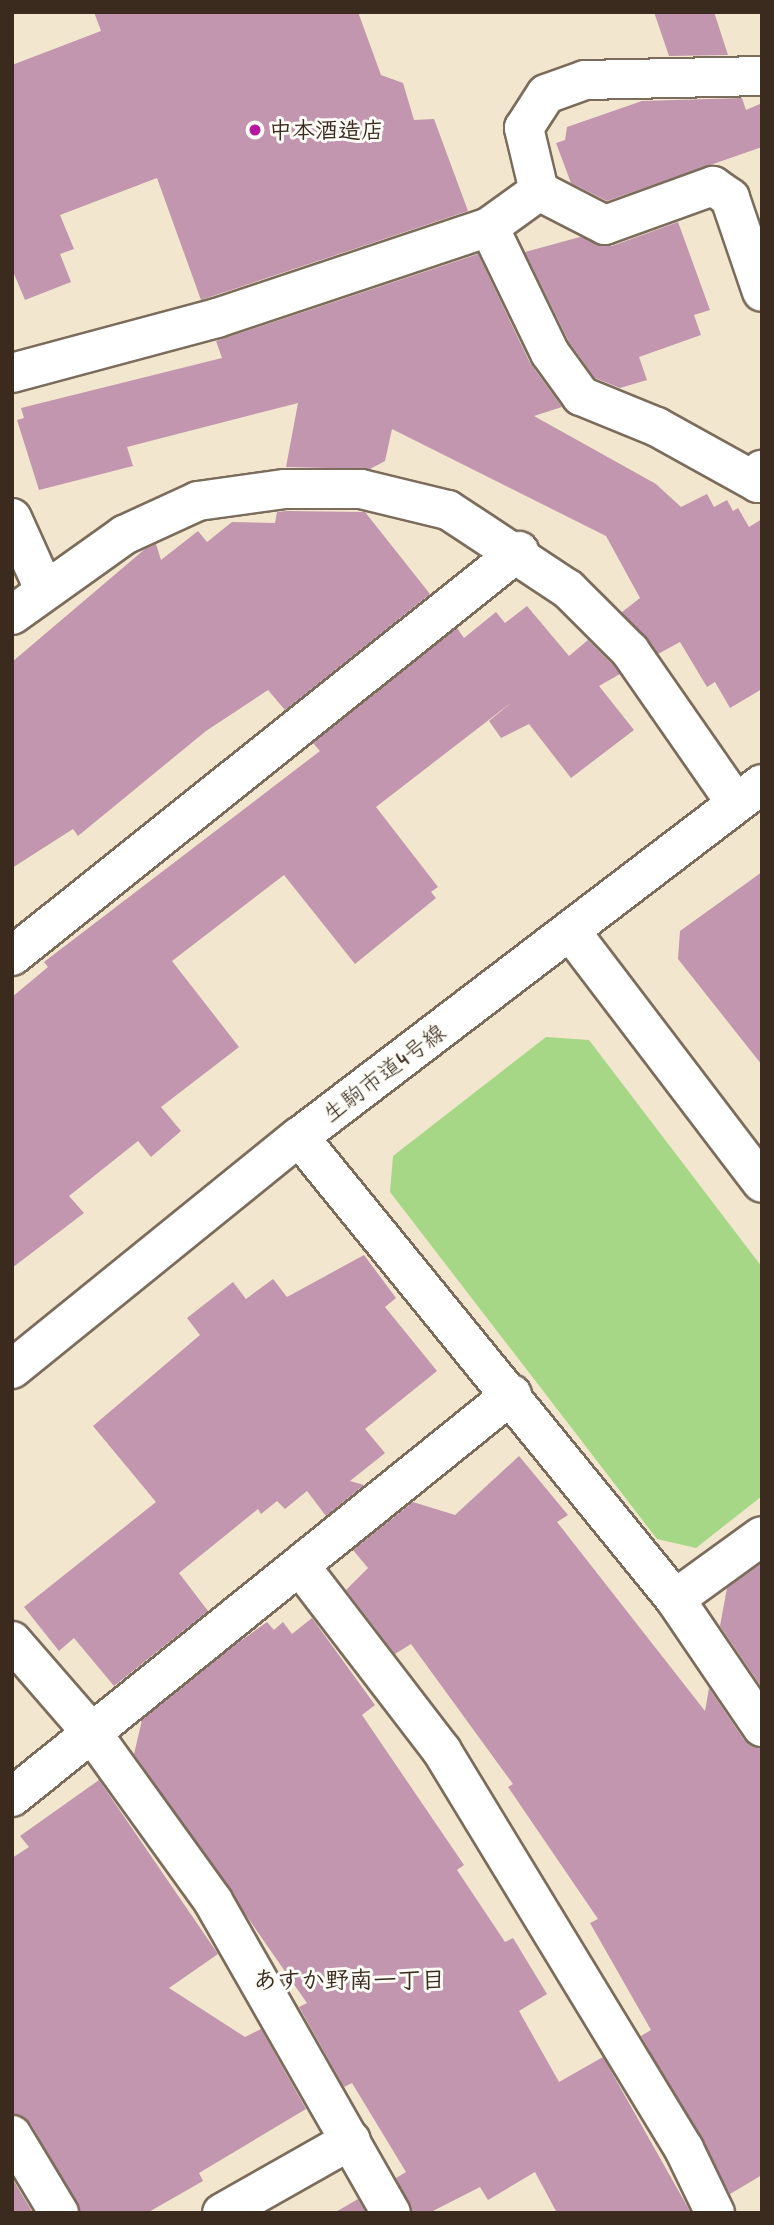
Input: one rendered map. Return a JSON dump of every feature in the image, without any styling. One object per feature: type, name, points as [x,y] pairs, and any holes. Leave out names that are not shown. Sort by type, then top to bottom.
[{"type":"street","points":[[762,76],[585,80],[546,94],[524,128],[539,191],[605,225],[713,186],[730,198],[762,292]]},
{"type":"street","points":[[12,373],[217,318],[489,227],[539,191]]},
{"type":"street","points":[[489,227],[550,353],[581,396],[657,427],[758,483],[762,470]]},
{"type":"street","points":[[12,615],[44,589],[124,535],[198,501],[285,489],[361,489],[448,510],[519,551],[630,651],[748,793]]},
{"type":"street","points":[[12,518],[44,589]]},
{"type":"street","points":[[12,956],[519,551]]},
{"type":"street","name":"生駒市道4号線","points":[[12,1369],[299,1137],[571,932],[748,793]]},
{"type":"street","points":[[571,932],[761,1180]]},
{"type":"street","points":[[299,1137],[512,1395],[675,1599],[762,1727]]},
{"type":"street","points":[[12,1797],[512,1395]]},
{"type":"street","points":[[675,1599],[762,1536]]},
{"type":"street","points":[[300,1566],[442,1751],[684,2149],[715,2213]]},
{"type":"street","points":[[12,1641],[92,1733],[213,1901],[391,2213]]},
{"type":"street","points":[[12,2136],[59,2213]]},
{"type":"street","points":[[222,2213],[351,2140]]},
{"type":"green space","points":[[546,1037],[589,1040],[762,1267],[762,1496],[696,1548],[657,1539],[390,1192],[393,1156]]},
{"type":"building","points":[[94,12],[358,12],[381,75],[403,83],[414,120],[434,119],[468,211],[201,300],[157,178],[60,215],[74,249],[60,254],[71,282],[25,300],[12,269],[12,65],[101,31]]},
{"type":"building","points":[[654,12],[714,12],[728,55],[669,56]]},
{"type":"building","points":[[742,98],[746,110],[762,103],[762,147],[607,201],[571,183],[556,143],[565,140],[567,127],[642,101]]},
{"type":"building","points":[[678,222],[710,310],[694,315],[701,335],[639,357],[647,380],[620,388],[595,378],[569,342],[525,252],[580,237],[612,246]]},
{"type":"building","points":[[478,254],[530,363],[562,407],[534,416],[656,484],[681,507],[707,494],[714,507],[727,500],[733,511],[738,508],[749,527],[762,519],[762,689],[730,708],[715,682],[707,687],[680,642],[658,654],[622,612],[640,598],[606,536],[392,429],[385,461],[370,469],[286,467],[298,403],[127,447],[133,466],[39,490],[17,420],[24,418],[21,408],[222,358],[216,341]]},
{"type":"building","points":[[277,512],[365,512],[430,594],[285,710],[268,690],[206,731],[78,836],[73,829],[12,868],[12,662],[145,549],[156,544],[161,560],[198,531],[207,542],[232,522],[275,523]]},
{"type":"building","points":[[527,606],[569,656],[588,640],[613,665],[620,674],[599,686],[634,730],[571,778],[529,724],[501,738],[489,721],[512,702],[376,807],[438,887],[431,892],[436,898],[355,964],[284,875],[172,961],[239,1047],[161,1107],[181,1131],[151,1157],[138,1141],[69,1196],[84,1213],[12,1268],[12,997],[48,967],[44,962],[320,751],[313,743],[457,628],[464,638],[496,612],[505,623]]},
{"type":"building","points":[[762,872],[762,1065],[678,959],[680,931]]},
{"type":"building","points":[[364,1255],[396,1298],[385,1307],[437,1371],[365,1429],[385,1453],[350,1481],[364,1485],[326,1516],[307,1491],[285,1509],[277,1501],[261,1514],[258,1509],[179,1573],[208,1611],[114,1686],[74,1638],[59,1651],[24,1607],[156,1502],[93,1426],[200,1335],[187,1318],[233,1282],[246,1299],[273,1279],[287,1297]]},
{"type":"building","points":[[519,1456],[568,1515],[557,1522],[705,1711],[709,1688],[744,1740],[762,1749],[762,2175],[730,2194],[641,2036],[651,2030],[590,1923],[598,1919],[508,1787],[513,1784],[411,1644],[395,1654],[346,1590],[368,1568],[353,1550],[413,1502],[455,1515]]},
{"type":"building","points":[[762,1563],[762,1688],[720,1626],[727,1588]]},
{"type":"building","points":[[312,1618],[375,1705],[362,1715],[464,1865],[457,1870],[505,1942],[513,1938],[547,1994],[519,2011],[559,2082],[603,2057],[691,2213],[557,2213],[535,2172],[488,2200],[480,2187],[429,2213],[413,2213],[396,2178],[406,2172],[352,2083],[344,2087],[299,2007],[307,2003],[134,1754],[142,1720],[235,1645],[267,1622],[274,1630],[283,1622],[292,1634]]},
{"type":"building","points":[[99,1780],[218,1954],[169,1988],[245,2037],[261,2029],[306,2109],[199,2173],[203,2181],[147,2213],[81,2213],[31,2124],[12,2113],[12,1858],[29,1847],[20,1836]]},
{"type":"building","points":[[12,2178],[33,2213],[12,2213]]},
{"type":"building","points":[[358,2199],[366,2213],[334,2213]]},
{"type":"place","name":"中本酒造店","points":[[255,130]]},
{"type":"district","name":"あすか野南一丁目","points":[[349,1980]]}]
